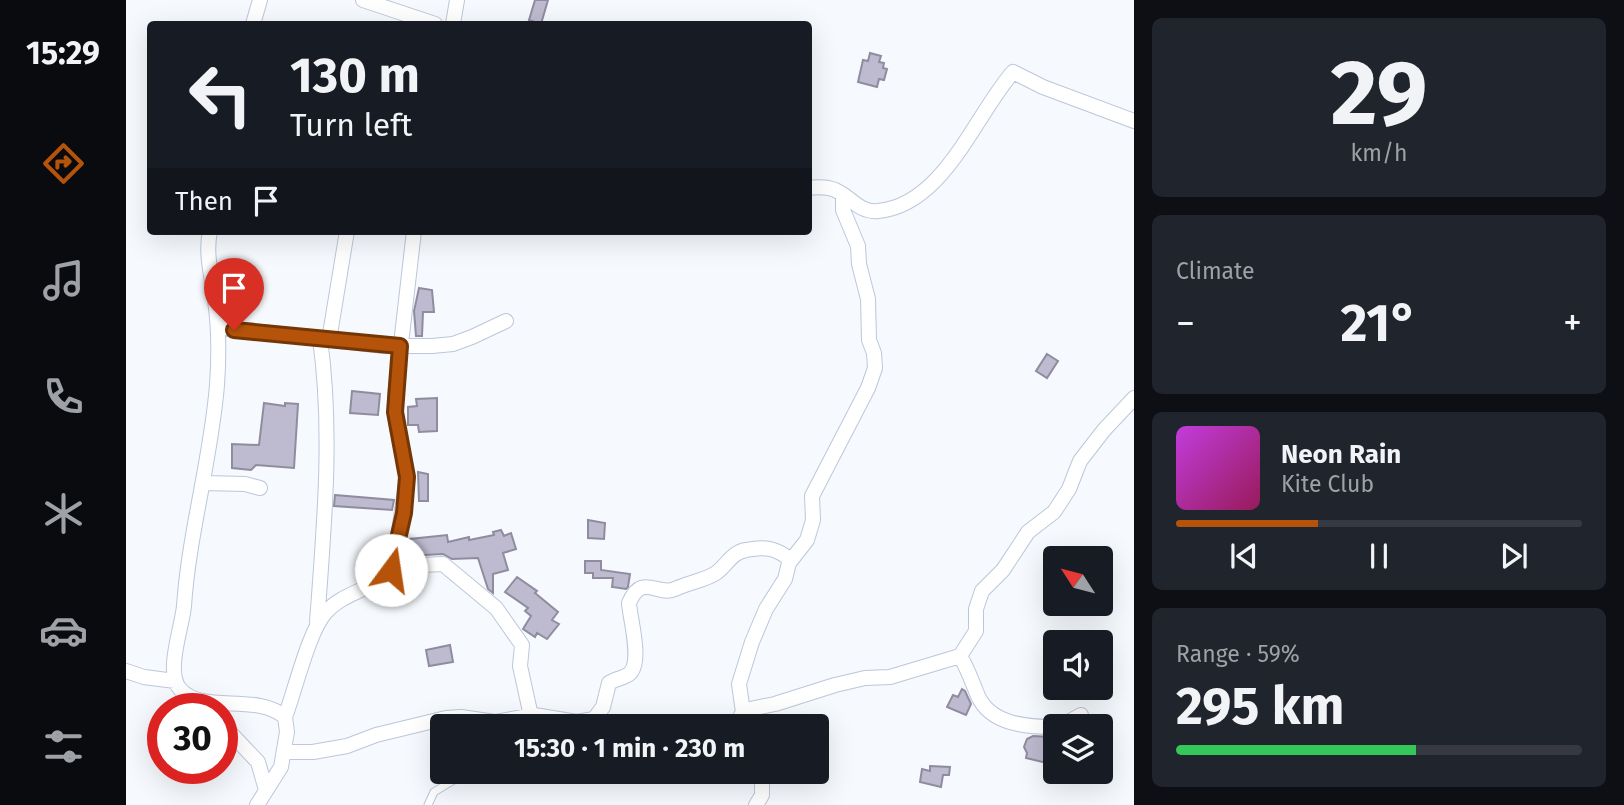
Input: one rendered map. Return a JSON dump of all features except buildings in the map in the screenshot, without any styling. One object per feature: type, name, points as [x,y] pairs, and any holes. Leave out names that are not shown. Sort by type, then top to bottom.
[{"type":"street","points":[[254,21],[260,0]]},
{"type":"street","points":[[363,0],[385,3],[428,21]]},
{"type":"street","points":[[454,21],[457,0]]},
{"type":"street","points":[[812,188],[835,190],[858,207],[878,211],[905,204],[919,196],[969,138],[980,117],[1013,72],[1043,87],[1134,121]]},
{"type":"street","points":[[740,714],[739,684],[752,642],[766,609],[784,582],[791,560],[807,540],[813,520],[812,496],[868,388],[875,368],[874,353],[869,340],[868,299],[859,264],[858,246],[843,210],[843,196]]},
{"type":"street","points":[[186,693],[175,681],[172,670],[181,628],[187,566],[204,483],[217,387],[218,327],[208,248],[210,235]]},
{"type":"street","points":[[257,805],[281,767],[287,732],[285,717],[317,623],[324,480],[328,453],[325,339],[346,235]]},
{"type":"street","points":[[317,623],[338,601],[383,580],[391,570],[404,513],[407,477],[395,412],[414,235]]},
{"type":"street","points":[[218,327],[400,346],[453,344],[506,321]]},
{"type":"street","points":[[755,714],[857,680],[890,677],[960,656],[976,631],[976,609],[982,591],[1003,570],[1028,532],[1054,512],[1069,489],[1080,461],[1134,398]]},
{"type":"street","points":[[204,483],[245,484],[260,488]]},
{"type":"street","points":[[598,714],[603,707],[609,683],[629,674],[634,667],[635,638],[629,604],[643,587],[674,590],[685,583],[712,575],[743,550],[772,547],[791,560]]},
{"type":"street","points":[[391,570],[403,566],[443,564],[486,598],[522,645],[522,714]]},
{"type":"street","points":[[960,656],[968,668],[979,697],[990,712],[1000,719],[1020,725],[1043,726]]},
{"type":"street","points":[[126,671],[144,677],[175,681]]},
{"type":"street","points":[[238,705],[275,708],[285,717]]},
{"type":"street","points":[[284,752],[313,752],[347,746],[376,735],[430,722]]},
{"type":"street","points":[[238,741],[258,762],[266,790]]},
{"type":"street","points":[[756,805],[762,795],[762,784]]},
{"type":"lane","points":[[428,805],[434,792],[447,784]]},
{"type":"route","points":[[234,330],[400,346],[395,412],[407,477],[404,513],[391,570]]}]
